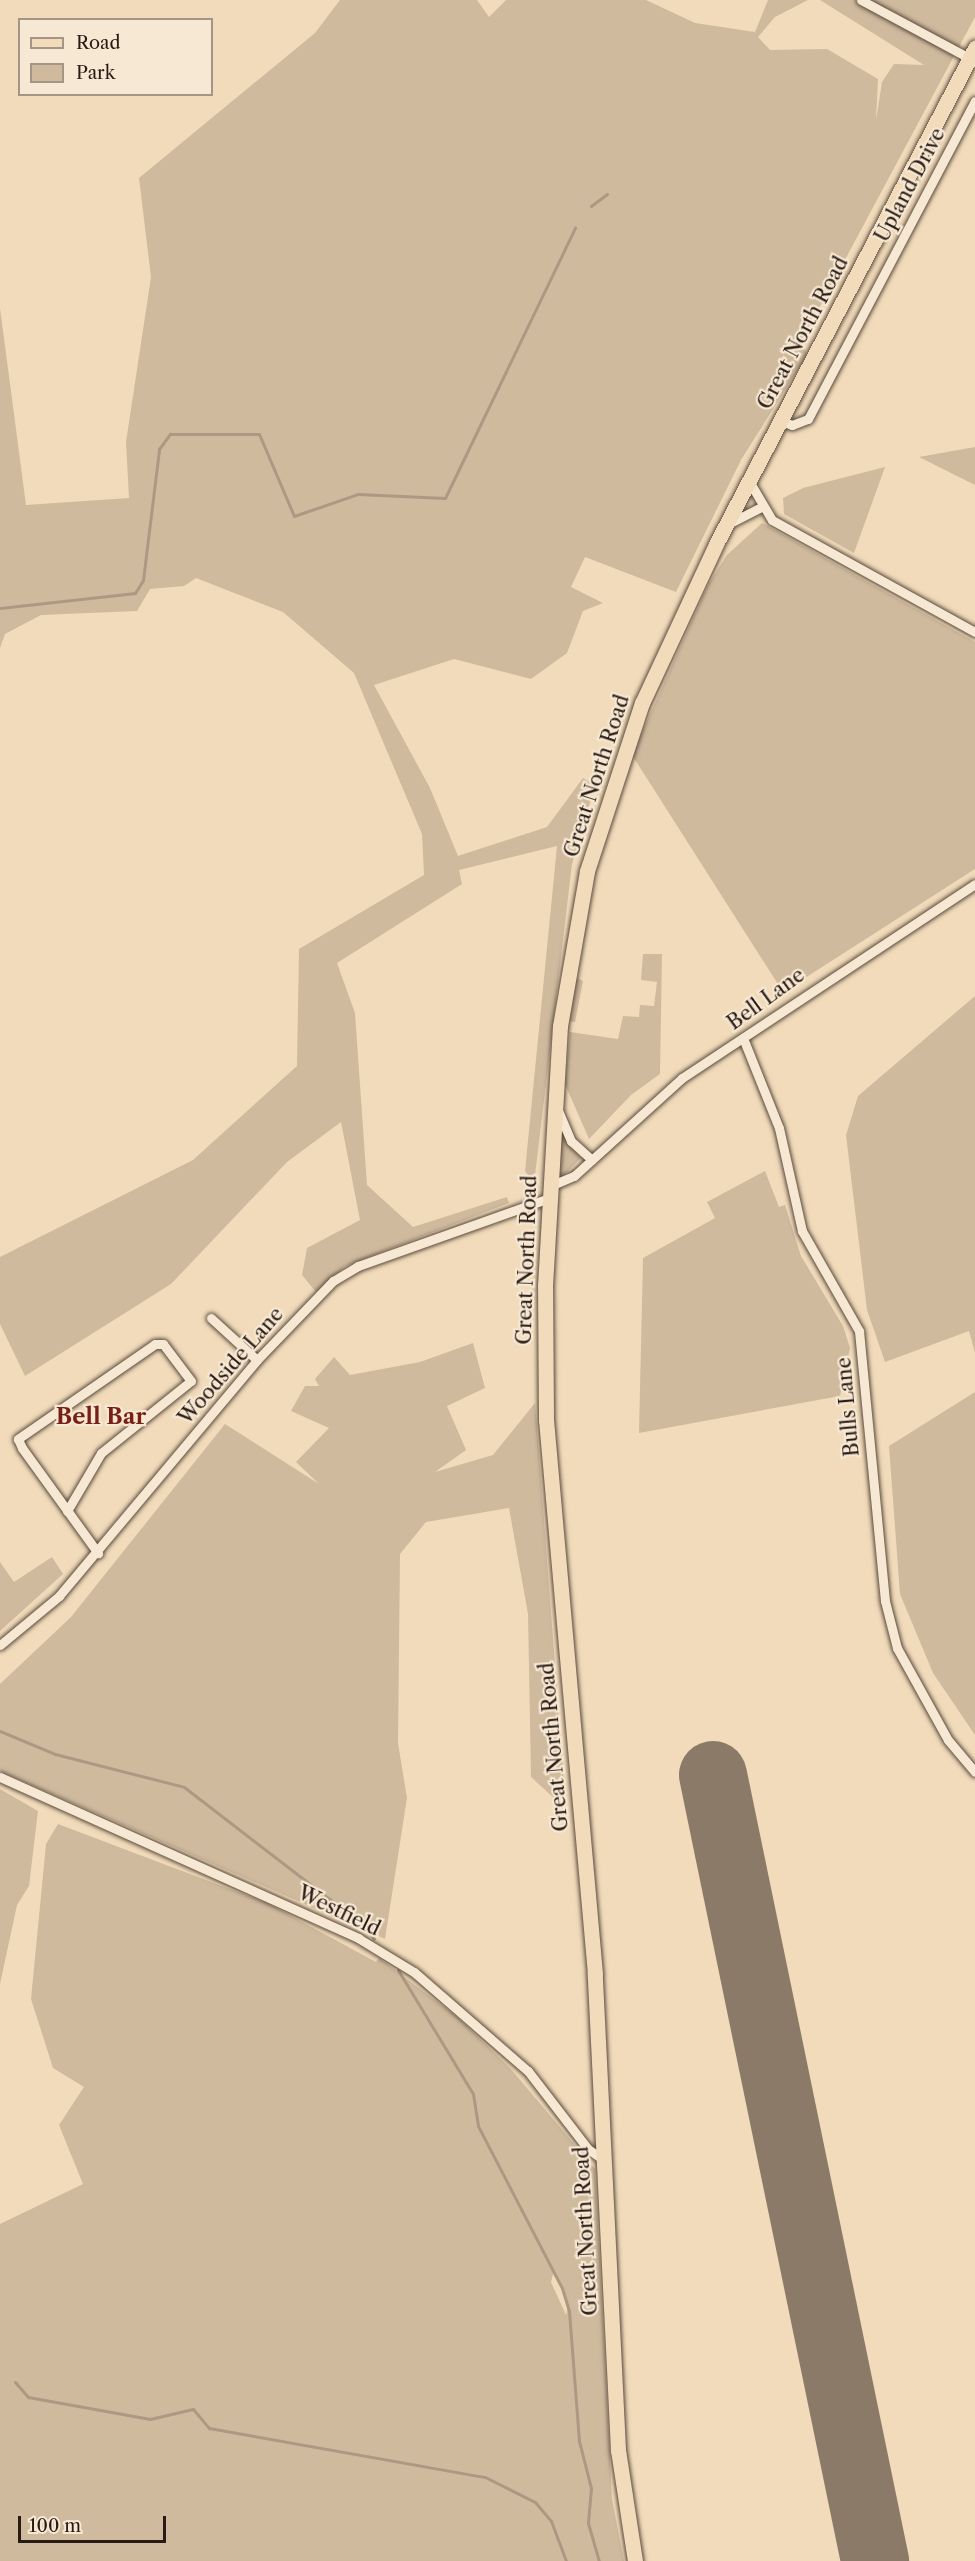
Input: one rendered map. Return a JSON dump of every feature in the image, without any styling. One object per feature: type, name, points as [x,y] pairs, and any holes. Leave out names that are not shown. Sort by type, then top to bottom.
[{"type":"main road","name":"Great North Road","points":[[635,2561],[618,2450],[594,1962],[546,1420],[549,1192],[554,1101],[573,941],[605,806],[642,703],[727,524],[780,420],[815,364],[972,53]]},
{"type":"street","points":[[861,0],[972,53]]},
{"type":"street","name":"Upland Drive","points":[[780,420],[792,425],[808,419],[975,101]]},
{"type":"street","points":[[749,481],[772,520],[975,632]]},
{"type":"street","points":[[727,524],[763,506]]},
{"type":"street","name":"Bell Lane","points":[[549,1192],[592,1160],[655,1099],[975,884]]},
{"type":"street","name":"Bulls Lane","points":[[743,1038],[779,1128],[802,1231],[859,1331],[878,1542],[897,1648],[948,1740],[975,1772]]},
{"type":"street","points":[[554,1101],[571,1140],[592,1160]]},
{"type":"street","name":"Woodside Lane","points":[[0,1645],[59,1596],[98,1553],[257,1360],[312,1300],[357,1266],[549,1192]]},
{"type":"street","points":[[211,1318],[257,1360]]},
{"type":"street","points":[[67,1511],[101,1453],[191,1381],[163,1344],[155,1344],[20,1433],[22,1448],[67,1511],[98,1553]]},
{"type":"street","name":"Westfield","points":[[0,1777],[358,1938],[414,1972],[528,2071],[588,2149],[604,2160]]},
{"type":"green space","points":[[340,0],[477,0],[489,17],[506,0],[646,0],[695,23],[755,32],[768,0],[808,0],[775,17],[758,37],[770,50],[827,49],[878,79],[876,120],[882,82],[894,64],[924,65],[820,0],[975,0],[975,17],[802,340],[807,355],[741,460],[676,592],[585,557],[571,587],[603,603],[583,611],[567,653],[531,679],[454,659],[374,685],[430,788],[458,856],[547,827],[583,778],[595,785],[572,864],[534,1184],[525,1171],[557,846],[459,870],[462,884],[337,963],[355,1013],[367,1185],[413,1227],[507,1197],[509,1203],[345,1266],[316,1292],[302,1275],[307,1248],[360,1220],[341,1122],[287,1162],[171,1284],[25,1376],[0,1324],[0,1257],[193,1160],[297,1066],[299,949],[424,875],[422,834],[354,673],[283,612],[196,578],[184,586],[150,589],[137,611],[41,615],[5,634],[0,648],[0,308],[26,505],[129,498],[126,442],[151,277],[139,178],[315,33]]},
{"type":"green space","points":[[975,447],[975,485],[919,457]]},
{"type":"green space","points":[[885,467],[854,553],[784,514],[783,498],[803,488]]},
{"type":"green space","points":[[762,523],[975,642],[975,869],[783,992],[632,755],[708,585],[727,555]]},
{"type":"green space","points":[[643,954],[662,954],[660,1074],[631,1095],[589,1139],[565,1084],[570,1032],[618,1039],[623,1016],[639,1017],[640,1005],[654,1006],[657,982],[641,980]]},
{"type":"green space","points":[[575,977],[583,981],[575,1022],[569,1021]]},
{"type":"green space","points":[[975,996],[975,1353],[969,1331],[885,1362],[867,1310],[846,1135],[858,1096]]},
{"type":"green space","points":[[560,1131],[581,1158],[562,1177],[558,1175]]},
{"type":"green space","points":[[765,1171],[779,1207],[785,1205],[801,1256],[843,1326],[850,1348],[840,1396],[639,1433],[643,1258],[715,1218],[707,1202]]},
{"type":"green space","points":[[473,1343],[485,1388],[447,1406],[466,1450],[435,1472],[493,1455],[535,1403],[566,1809],[531,1777],[528,1614],[509,1508],[426,1522],[400,1554],[398,1743],[407,1798],[385,1939],[0,1771],[0,1684],[71,1617],[225,1424],[319,1484],[296,1462],[329,1428],[291,1411],[305,1386],[319,1386],[315,1379],[334,1357],[350,1375],[420,1362]]},
{"type":"green space","points":[[975,1392],[975,1735],[933,1673],[900,1594],[889,1446]]},
{"type":"green space","points":[[52,1557],[63,1574],[0,1631],[0,1562],[14,1582]]},
{"type":"green space","points":[[0,1789],[38,1811],[29,1886],[17,1905],[0,1984]]},
{"type":"green space","points":[[58,1824],[269,1904],[376,1962],[379,1958],[457,2017],[510,2068],[595,2169],[612,2499],[624,2561],[0,2561],[0,2224],[83,2184],[59,2125],[84,2087],[53,2068],[31,1999],[46,1844]],"holes":[[[554,2271],[568,2304],[566,2315],[551,2282]]]},
{"type":"waterway","points":[[591,206],[607,194]]},
{"type":"waterway","points":[[0,608],[135,593],[143,580],[159,449],[170,434],[259,434],[294,516],[358,494],[445,498],[575,228]]},
{"type":"waterway","points":[[0,1731],[55,1754],[184,1787],[362,1924],[374,1939]]},
{"type":"waterway","points":[[398,1970],[473,2094],[478,2126],[562,2288],[569,2311],[579,2441],[591,2488],[588,2523],[599,2561]]},
{"type":"waterway","points":[[15,2382],[28,2397],[150,2419],[193,2409],[209,2428],[485,2477],[535,2502],[551,2521],[566,2561]]},
{"type":"runway","points":[[713,1775],[875,2561]]},
{"type":"district","name":"Bell Bar","points":[[101,1417]]}]
